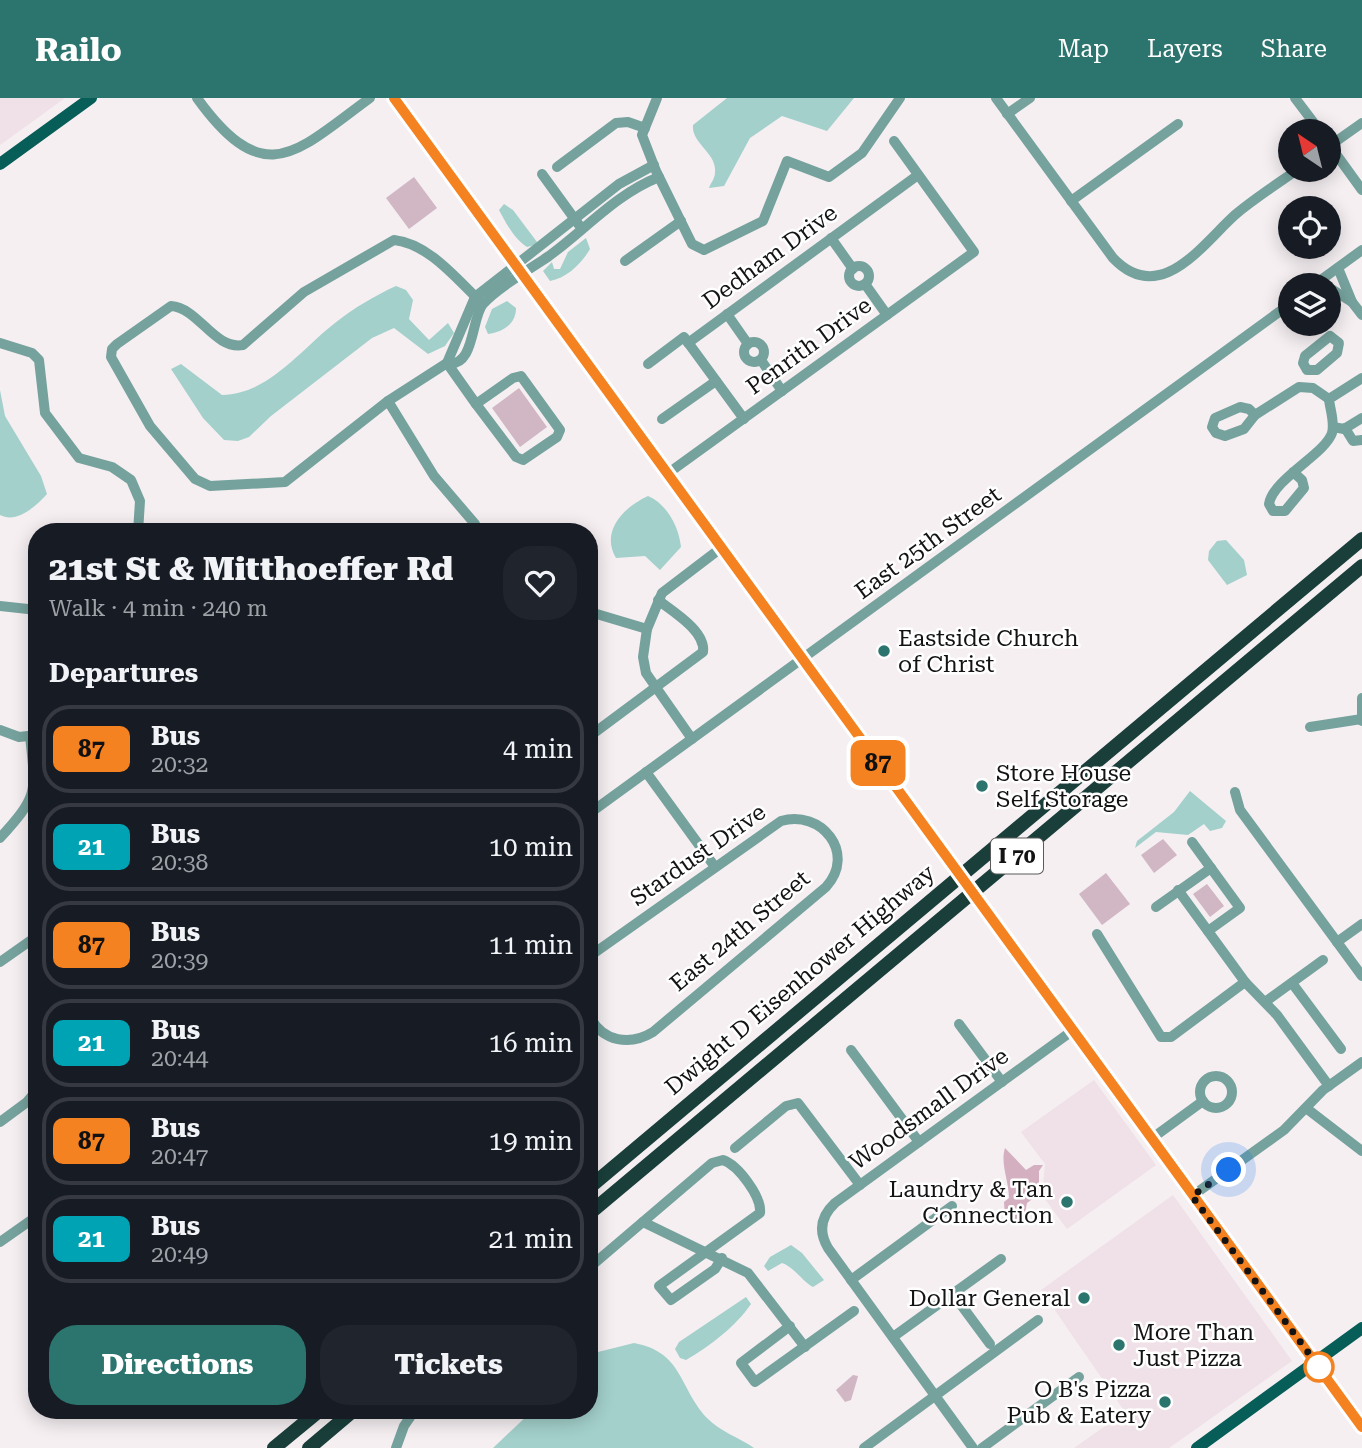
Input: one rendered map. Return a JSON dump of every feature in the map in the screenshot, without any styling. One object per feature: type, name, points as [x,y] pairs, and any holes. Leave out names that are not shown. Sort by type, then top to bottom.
[{"type":"highway","name":"Dwight D Eisenhower Highway","points":[[598,1180],[1362,540]]},
{"type":"highway","name":"Dwight D Eisenhower Highway","points":[[598,1206],[1362,566]]},
{"type":"highway","points":[[274,1448],[309,1419]]},
{"type":"highway","points":[[309,1448],[343,1419]]},
{"type":"main road","points":[[0,164],[91,98]]},
{"type":"main road","points":[[394,98],[1362,1427]]},
{"type":"main road","points":[[1197,1448],[1362,1328]]},
{"type":"street","points":[[197,98],[227,134],[261,153],[278,155],[300,149],[370,98]]},
{"type":"street","points":[[657,98],[642,135],[656,171],[694,247],[704,250],[763,221],[787,161],[829,177],[862,153],[900,98]]},
{"type":"street","points":[[996,98],[1117,263],[1136,274],[1157,275],[1174,270],[1206,247],[1235,215],[1280,182]]},
{"type":"street","points":[[1007,114],[1030,98]]},
{"type":"street","points":[[1295,98],[1311,119]]},
{"type":"street","points":[[558,167],[616,124],[628,122],[645,128]]},
{"type":"street","points":[[1341,137],[1362,123]]},
{"type":"street","points":[[1071,201],[1178,124]]},
{"type":"street","points":[[894,141],[918,175]]},
{"type":"street","points":[[1341,161],[1362,190]]},
{"type":"street","points":[[479,301],[436,260],[394,240],[304,292],[243,345],[228,344],[183,309],[172,306],[111,349],[112,361],[149,424],[195,479],[206,485],[285,482],[388,401],[466,354],[479,301],[580,225],[619,184],[656,171]]},
{"type":"street","points":[[542,174],[580,225]]},
{"type":"street","name":"Dedham Drive","points":[[648,364],[684,337],[688,343],[918,175]]},
{"type":"street","name":"Penrith Drive","points":[[667,474],[974,252],[918,175]]},
{"type":"street","points":[[625,261],[681,221]]},
{"type":"street","points":[[831,238],[853,269],[860,266],[866,269],[869,275],[865,284],[887,315]]},
{"type":"street","points":[[1333,273],[1362,250]]},
{"type":"street","points":[[1338,268],[1352,302],[1362,315]]},
{"type":"street","points":[[1341,296],[1352,302]]},
{"type":"street","name":"East 25th Street","points":[[598,807],[1278,313]]},
{"type":"street","points":[[727,314],[748,344],[744,350],[746,359],[755,362],[761,360],[782,391]]},
{"type":"street","points":[[0,342],[33,354],[39,360],[45,414],[78,457],[115,468],[133,483],[141,508],[139,523]]},
{"type":"street","points":[[688,343],[744,419]]},
{"type":"street","points":[[447,363],[477,404],[519,459],[524,459],[558,435],[558,425],[521,376],[513,377],[477,404]]},
{"type":"street","points":[[1255,415],[1289,391],[1308,386],[1321,366]]},
{"type":"street","points":[[1329,399],[1362,378]]},
{"type":"street","points":[[662,419],[716,381]]},
{"type":"street","points":[[1308,386],[1329,399]]},
{"type":"street","points":[[1293,472],[1328,440],[1333,427],[1329,399]]},
{"type":"street","points":[[388,401],[434,476],[474,523]]},
{"type":"street","points":[[1333,427],[1345,428],[1362,418]]},
{"type":"street","points":[[1345,428],[1353,442],[1362,440]]},
{"type":"street","points":[[692,739],[643,665],[647,629],[658,600],[671,585],[721,548]]},
{"type":"street","points":[[598,730],[704,649],[690,626],[658,600]]},
{"type":"street","points":[[0,606],[28,609]]},
{"type":"street","points":[[598,614],[647,629]]},
{"type":"street","points":[[1310,727],[1362,720],[1362,698]]},
{"type":"street","points":[[0,730],[16,736],[28,736]]},
{"type":"street","points":[[646,772],[715,867]]},
{"type":"street","points":[[1236,792],[1240,810],[1362,976]]},
{"type":"street","points":[[0,838],[28,804]]},
{"type":"street","name":"Stardust Drive","points":[[598,950],[775,824],[791,818],[814,821],[832,839]]},
{"type":"street","name":"East 24th Street","points":[[598,1029],[611,1038],[628,1041],[641,1038],[660,1028],[830,882],[838,863],[832,839]]},
{"type":"street","points":[[1192,842],[1240,908],[1208,931]]},
{"type":"street","points":[[1156,906],[1211,867]]},
{"type":"street","points":[[1178,890],[1245,982],[1265,1002],[1329,1086]]},
{"type":"street","points":[[1337,942],[1362,924]]},
{"type":"street","points":[[1097,934],[1155,1032],[1161,1037],[1171,1037],[1245,982]]},
{"type":"street","points":[[0,962],[28,942]]},
{"type":"street","points":[[1265,1002],[1323,960]]},
{"type":"street","points":[[1292,983],[1341,1049]]},
{"type":"street","points":[[959,1024],[1002,1082]]},
{"type":"street","name":"Woodsmall Drive","points":[[851,1280],[826,1245],[822,1229],[830,1208],[1072,1031]]},
{"type":"street","points":[[851,1050],[919,1142]]},
{"type":"street","points":[[1192,1196],[1284,1130],[1329,1086],[1362,1062]]},
{"type":"street","points":[[0,1122],[28,1101]]},
{"type":"street","points":[[1151,1139],[1203,1101]]},
{"type":"street","points":[[735,1148],[788,1104],[798,1104],[804,1108],[860,1185]]},
{"type":"street","points":[[1306,1108],[1362,1151]]},
{"type":"street","points":[[598,1260],[712,1163],[723,1160],[734,1165],[759,1201],[761,1209],[757,1215],[660,1285],[668,1299],[715,1269],[722,1258]]},
{"type":"street","points":[[952,1206],[851,1280],[973,1448]]},
{"type":"street","points":[[0,1242],[28,1222]]},
{"type":"street","points":[[643,1222],[708,1251],[753,1277],[805,1347]]},
{"type":"street","points":[[893,1338],[1001,1259]]},
{"type":"street","points":[[953,1294],[990,1344]]},
{"type":"street","points":[[790,1326],[741,1364],[757,1382],[854,1311]]},
{"type":"street","points":[[864,1448],[1038,1320]]},
{"type":"street","points":[[982,1448],[1079,1377]]},
{"type":"street","points":[[396,1448],[409,1419]]},
{"type":"shaded area","points":[[0,98],[65,98],[0,145]]},
{"type":"shaded area","points":[[414,177],[437,208],[409,229],[386,198]]},
{"type":"shaded area","points":[[519,388],[547,427],[520,447],[492,408]]},
{"type":"shaded area","points":[[1163,839],[1177,855],[1154,873],[1141,855]]},
{"type":"shaded area","points":[[1106,873],[1130,904],[1102,925],[1079,894]]},
{"type":"shaded area","points":[[1207,884],[1224,906],[1210,917],[1193,894]]},
{"type":"shaded area","points":[[1094,1080],[1156,1165],[1067,1229],[1042,1195],[1045,1164],[1021,1132]]},
{"type":"shaded area","points":[[1005,1148],[1026,1170],[1034,1165],[1043,1165],[1039,1171],[1039,1194],[1027,1203],[1023,1224],[1010,1224],[1005,1217],[1004,1202],[1009,1198],[1009,1192]]},
{"type":"shaded area","points":[[1173,1195],[1292,1361],[1169,1448],[1074,1448],[1125,1412],[1041,1290]]},
{"type":"shaded area","points":[[853,1375],[858,1376],[857,1380],[851,1400],[845,1402],[836,1390]]},
{"type":"water","points":[[727,98],[854,98],[827,131],[782,116],[750,138],[724,186],[709,188],[715,165],[696,137],[693,125]]},
{"type":"water","points":[[504,204],[513,210],[537,242],[535,245],[527,247],[514,235],[499,210]]},
{"type":"water","points":[[586,238],[590,249],[583,259],[568,273],[550,281],[543,271],[552,262],[554,269],[560,269],[568,252]]},
{"type":"water","points":[[396,286],[406,290],[413,300],[409,319],[429,340],[448,323],[454,333],[445,346],[428,354],[394,328],[372,338],[271,416],[249,437],[238,441],[224,440],[203,418],[171,369],[181,364],[222,395],[239,393],[269,379],[349,312]]},
{"type":"water","points":[[507,301],[516,308],[514,319],[503,329],[488,334],[485,327],[492,309]]},
{"type":"water","points":[[0,390],[5,416],[41,476],[47,494],[32,508],[13,517],[0,515]]},
{"type":"water","points":[[648,496],[666,510],[680,539],[681,547],[660,570],[645,556],[616,558],[612,548],[611,538],[617,521],[623,513]]},
{"type":"water","points":[[1226,540],[1244,560],[1247,575],[1227,585],[1208,560],[1209,551],[1217,541]]},
{"type":"water","points":[[1190,791],[1226,821],[1222,828],[1210,831],[1204,824],[1188,835],[1156,832],[1135,848],[1137,841],[1174,812]]},
{"type":"water","points":[[791,1245],[802,1253],[824,1280],[813,1287],[782,1263],[768,1271],[764,1266],[770,1257]]},
{"type":"water","points":[[746,1297],[751,1304],[730,1328],[686,1360],[680,1358],[675,1349],[679,1342]]},
{"type":"water","points":[[634,1343],[662,1354],[671,1363],[707,1418],[717,1427],[754,1448],[493,1448],[524,1419],[598,1419],[598,1352]]},
{"type":"bus line","name":"87","points":[[394,98],[1362,1427]]},
{"type":"place","name":"Eastside Church of Christ","points":[[884,651]]},
{"type":"place","name":"Store House Self Storage","points":[[982,786]]},
{"type":"place","name":"Laundry & Tan Connection","points":[[1067,1202]]},
{"type":"place","name":"Dollar General","points":[[1084,1298]]},
{"type":"place","name":"More Than Just Pizza","points":[[1119,1345]]},
{"type":"place","name":"O B's Pizza Pub & Eatery","points":[[1165,1402]]},
{"type":"route","points":[[1229,1170],[1192,1196],[1319,1367]]}]
